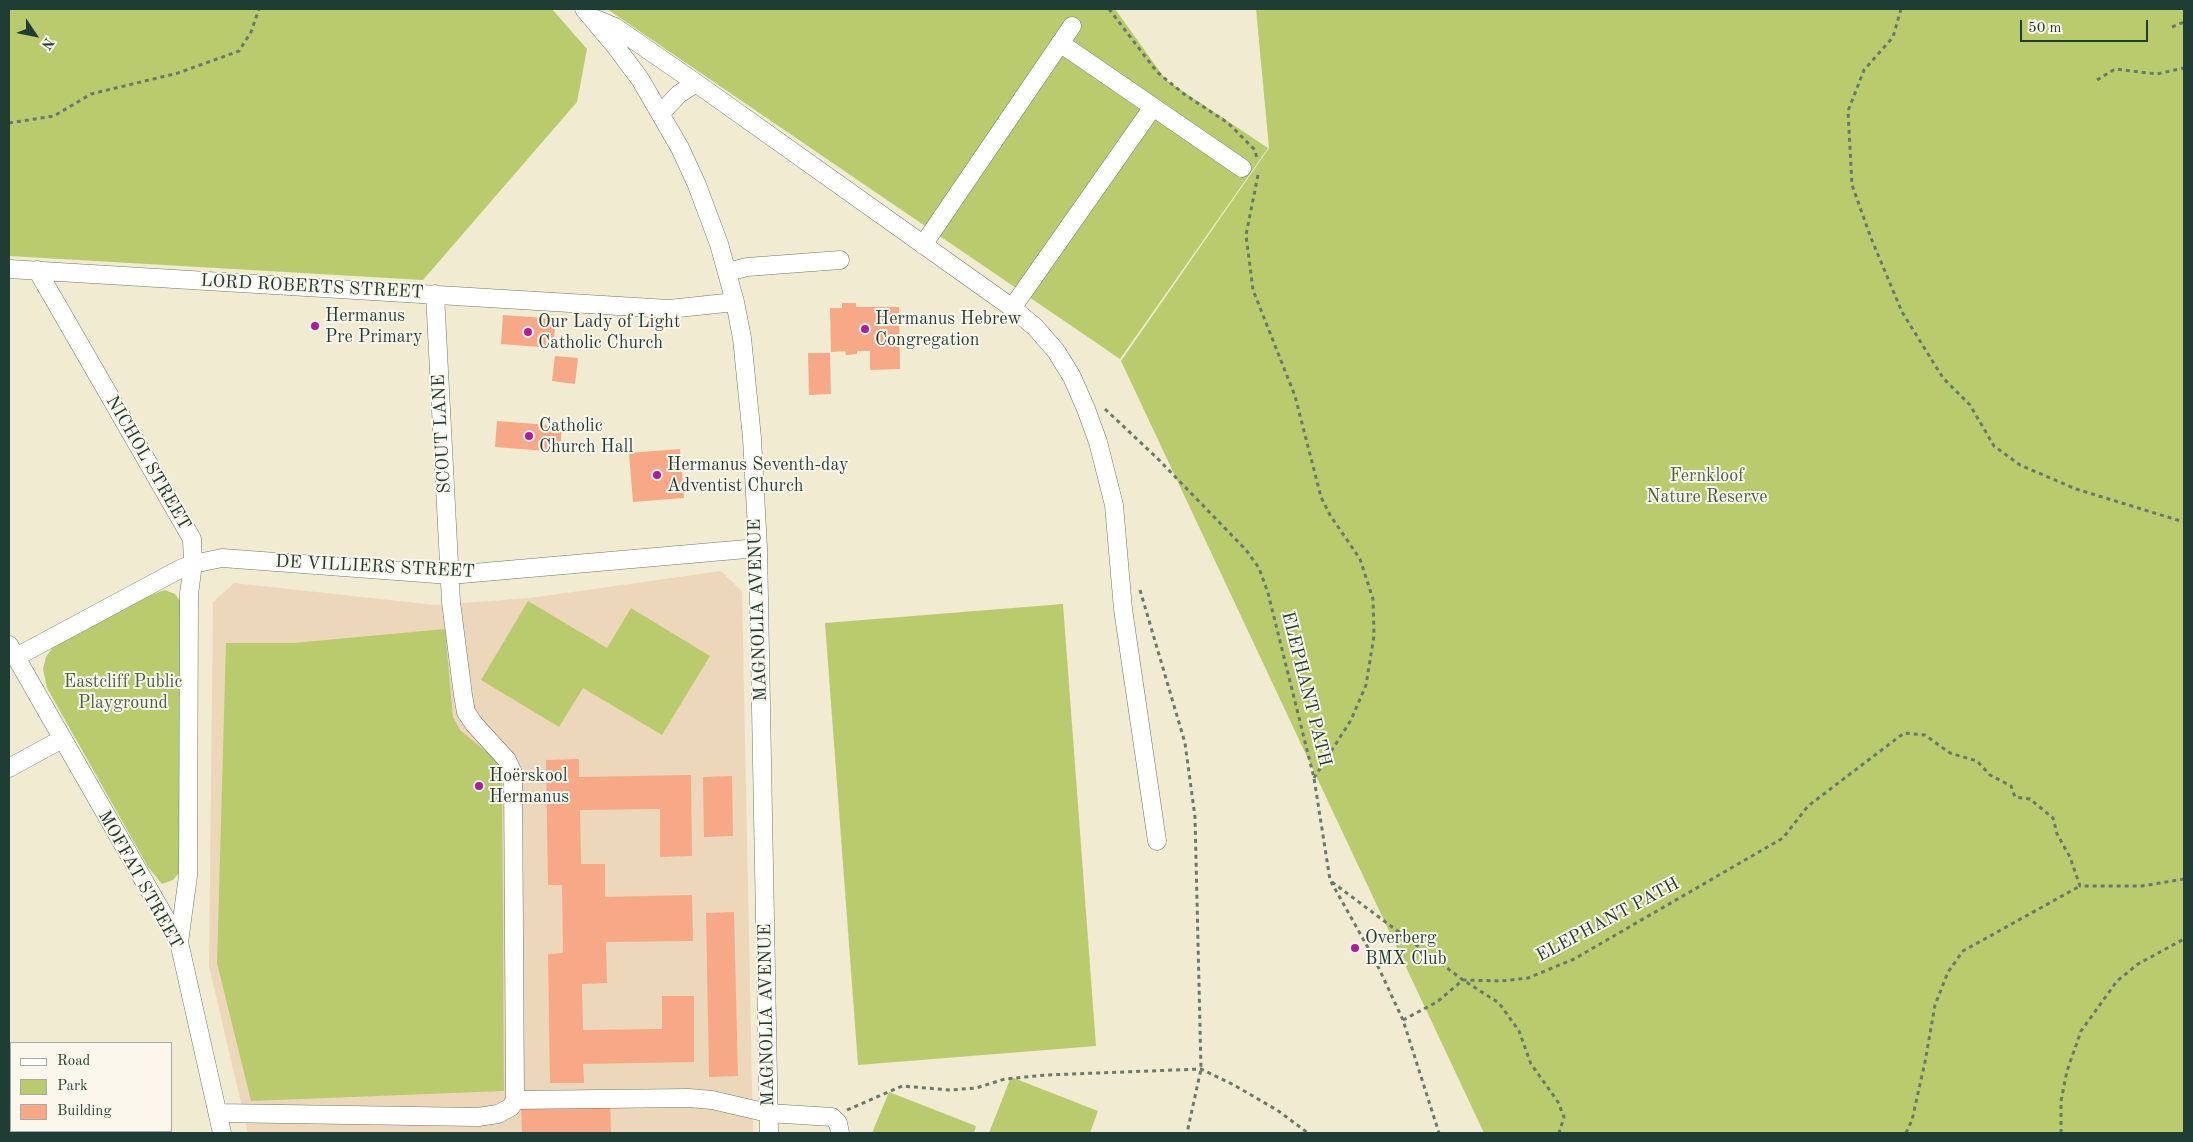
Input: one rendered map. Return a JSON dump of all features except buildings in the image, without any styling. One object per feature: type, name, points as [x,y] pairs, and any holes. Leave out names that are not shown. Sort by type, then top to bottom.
[{"type":"street","points":[[587,13],[615,27],[696,83],[1012,308],[1046,339],[1072,377],[1098,442],[1114,506],[1124,609],[1157,841]]},
{"type":"street","name":"MAGNOLIA AVENUE","points":[[587,13],[616,47],[661,113],[697,185],[728,272],[744,357],[752,438],[758,548],[769,1133]]},
{"type":"street","points":[[923,245],[1072,26]]},
{"type":"street","points":[[1060,43],[1153,106],[1253,168]]},
{"type":"street","points":[[661,113],[679,94],[696,83]]},
{"type":"street","points":[[1012,308],[1153,106]]},
{"type":"street","points":[[728,272],[747,267],[840,260]]},
{"type":"street","name":"LORD ROBERTS STREET","points":[[9,268],[670,309],[735,302]]},
{"type":"street","name":"NICHOL STREET","points":[[37,270],[192,540],[193,564],[189,594],[188,876],[179,942]]},
{"type":"street","name":"SCOUT LANE","points":[[434,294],[451,602],[466,712],[474,724],[507,760],[513,773],[515,1100]]},
{"type":"street","name":"DE VILLIERS STREET","points":[[12,651],[193,564],[222,558],[450,575],[758,548]]},
{"type":"street","name":"MOFFAT STREET","points":[[12,651],[179,942],[222,1133]]},
{"type":"street","points":[[9,768],[62,739]]},
{"type":"street","points":[[218,1113],[478,1117],[498,1114],[511,1107],[515,1100],[689,1098],[712,1100],[768,1113],[832,1117],[838,1123],[840,1133]]},
{"type":"path","points":[[9,123],[54,116],[91,94],[178,73],[238,51],[251,32],[258,9]]},
{"type":"path","points":[[1109,9],[1157,72],[1184,94],[1228,123],[1255,150],[1246,235],[1253,290],[1295,396],[1321,497],[1330,515],[1360,559],[1373,598],[1374,636],[1366,686],[1351,720],[1314,778]]},
{"type":"path","points":[[1901,9],[1893,37],[1864,70],[1848,111],[1852,185],[1871,238],[1902,312],[1943,378],[1970,405],[1994,446],[2020,465],[2076,489],[2184,522]]},
{"type":"path","points":[[2172,27],[2184,22]]},
{"type":"path","points":[[2097,80],[2115,69],[2157,74],[2184,68]]},
{"type":"path","name":"ELEPHANT PATH","points":[[1100,404],[1157,458],[1239,543],[1259,568],[1268,593],[1314,778],[1330,880],[1375,960],[1403,1020],[1439,1133]]},
{"type":"path","points":[[1137,581],[1185,743],[1192,788],[1197,845],[1201,1069],[1187,1133]]},
{"type":"path","name":"ELEPHANT PATH","points":[[1463,980],[1501,981],[1528,978],[1574,959],[1783,838],[1808,806],[1904,733],[1926,735],[1950,753],[1977,761],[1990,775],[2011,786],[2015,797],[2030,799],[2053,818],[2057,834],[2070,857],[2080,886]]},
{"type":"path","points":[[1906,1133],[1912,1120],[1935,1005],[1948,972],[1962,951],[2080,886],[2142,886],[2184,879]]},
{"type":"path","points":[[1330,880],[1463,980],[1499,1003],[1519,1031],[1531,1064],[1558,1102],[1564,1117],[1559,1133]]},
{"type":"path","points":[[2062,1133],[2061,1101],[2066,1071],[2081,1031],[2117,981],[2138,964],[2184,939]]},
{"type":"path","points":[[1403,1020],[1438,1002],[1463,980]]},
{"type":"path","points":[[832,1117],[902,1086],[950,1090],[976,1088],[1005,1079],[1038,1076],[1201,1069],[1232,1084],[1277,1110],[1308,1133]]},
{"type":"shaded area","name":"Hoërskool Hermanus","points":[[721,571],[742,591],[753,1133],[248,1133],[209,966],[213,602],[234,583],[435,605],[530,598]]},
{"type":"green space","points":[[9,9],[552,9],[587,49],[577,102],[423,280],[9,256]]},
{"type":"green space","points":[[607,9],[1115,9],[1166,80],[1268,148],[1120,359]]},
{"type":"green space","name":"Fernkloof Nature Reserve","points":[[1256,9],[2184,9],[2184,1133],[1484,1133],[1121,361],[1269,148]]},
{"type":"green space","name":"Eastcliff Public Playground","points":[[165,590],[175,594],[180,601],[183,843],[179,873],[173,880],[162,884],[148,867],[47,688],[43,669],[46,657],[55,644],[150,595]]},
{"type":"green space","points":[[528,601],[607,648],[631,608],[710,656],[662,735],[583,688],[559,727],[481,680]]},
{"type":"green space","points":[[1063,604],[1096,1046],[858,1065],[825,623]]},
{"type":"green space","points":[[445,629],[453,717],[460,730],[494,758],[502,772],[504,1091],[251,1101],[217,963],[226,643],[293,643]]},
{"type":"green space","points":[[1011,1077],[1098,1111],[1090,1133],[989,1133]]},
{"type":"green space","points":[[889,1092],[976,1126],[974,1133],[872,1133]]},
{"type":"place","name":"Hermanus Pre Primary","points":[[315,326]]},
{"type":"place","name":"Hermanus Hebrew Congregation","points":[[865,329]]},
{"type":"place","name":"Our Lady of Light Catholic Church","points":[[528,332]]},
{"type":"place","name":"Catholic Church Hall","points":[[529,436]]},
{"type":"place","name":"Hermanus Seventh-day Adventist Church","points":[[657,475]]},
{"type":"place","name":"Hoërskool Hermanus","points":[[479,786]]},
{"type":"place","name":"Overberg BMX Club","points":[[1355,948]]}]
